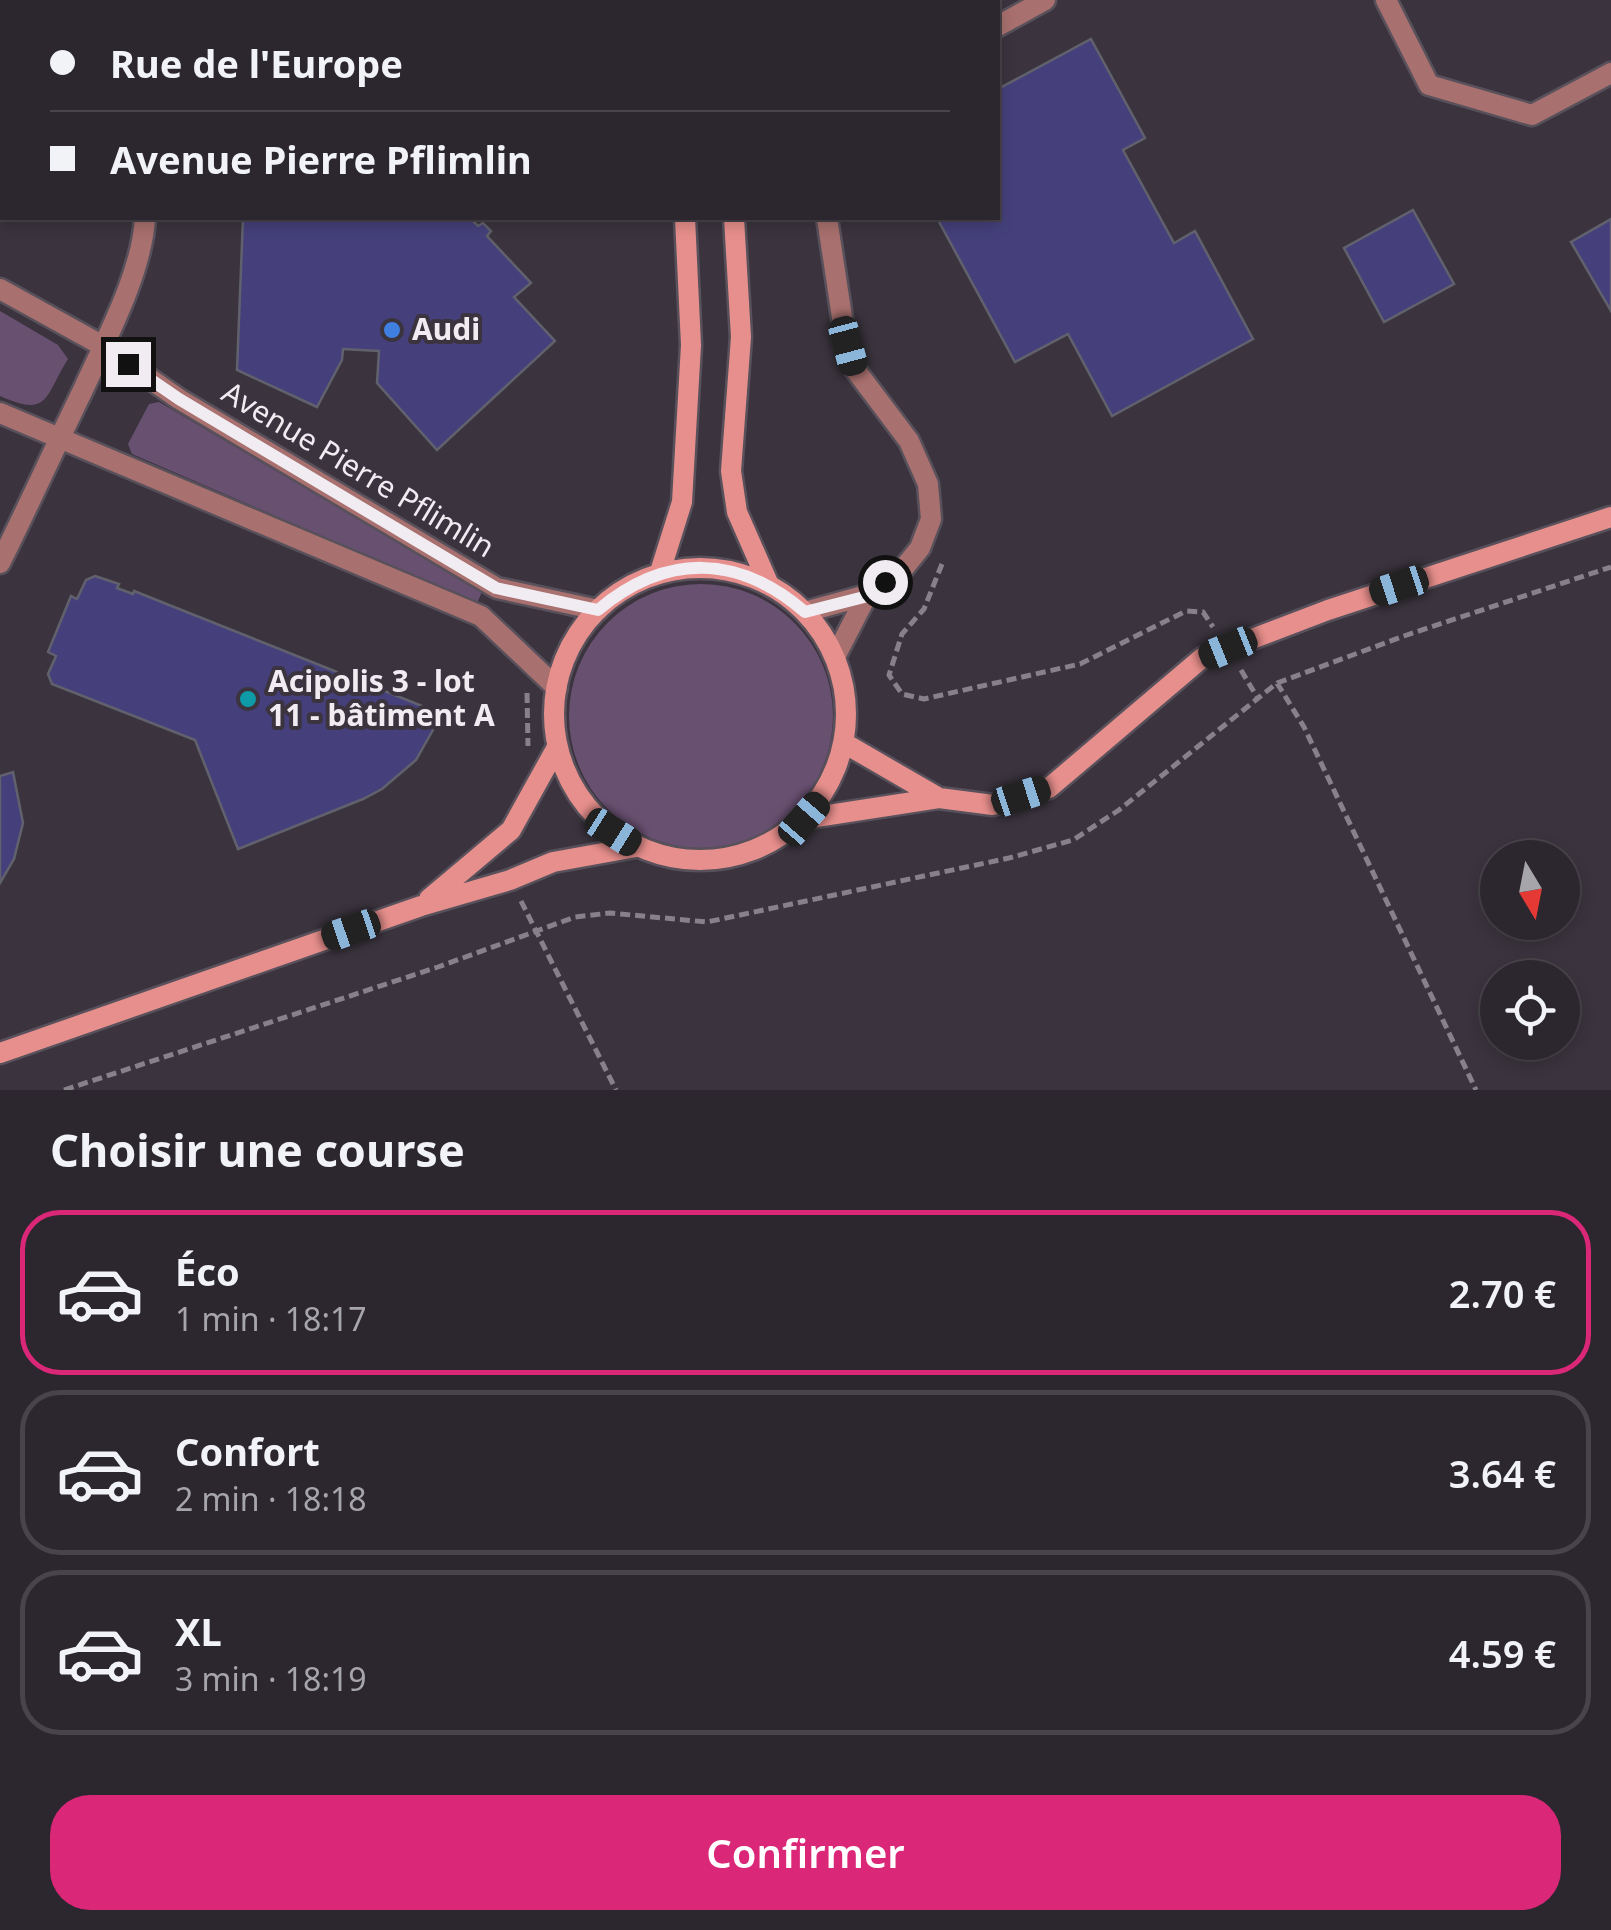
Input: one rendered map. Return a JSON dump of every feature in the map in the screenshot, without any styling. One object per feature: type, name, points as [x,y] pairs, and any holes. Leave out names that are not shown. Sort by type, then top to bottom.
[{"type":"main road","points":[[660,572],[682,502],[691,346],[685,220]]},
{"type":"main road","points":[[734,220],[741,337],[731,471],[737,512],[769,585]]},
{"type":"main road","points":[[804,819],[939,798],[993,806],[1049,788],[1202,658],[1328,610],[1611,517]]},
{"type":"main road","points":[[711,568],[746,575],[769,585],[805,612],[835,657],[846,695],[844,743],[835,772],[804,819],[768,845],[728,858],[701,861],[636,847],[588,808],[571,784],[557,746],[557,688],[574,640],[598,610],[618,594],[660,572],[711,568]]},
{"type":"main road","points":[[844,743],[939,798]]},
{"type":"main road","points":[[421,906],[511,830],[557,746]]},
{"type":"main road","points":[[0,1054],[553,862],[636,847]]},
{"type":"street","points":[[1000,25],[1046,0]]},
{"type":"street","points":[[1386,0],[1430,86],[1532,115],[1611,72]]},
{"type":"street","points":[[0,562],[103,346],[144,238],[144,220]]},
{"type":"street","points":[[827,220],[843,324],[854,368],[908,441],[928,484],[931,519],[920,548],[902,569],[868,596],[835,657]]},
{"type":"street","name":"Avenue Pierre Pflimlin","points":[[0,288],[103,346],[179,399],[496,588],[598,610]]},
{"type":"street","points":[[0,413],[481,616],[557,688]]},
{"type":"street","points":[[805,612],[868,596]]},
{"type":"path","points":[[64,1090],[438,967],[575,917],[610,913],[706,922],[1009,858],[1073,840],[1119,810],[1276,683],[1611,567]]},
{"type":"path","points":[[902,634],[889,675],[902,694],[924,698],[1080,664],[1141,631],[1186,612],[1203,612],[1257,697]]},
{"type":"path","points":[[520,679],[528,696],[526,758]]},
{"type":"path","points":[[1276,683],[1304,727],[1476,1090]]},
{"type":"path","points":[[510,880],[616,1090]]},
{"type":"shaded area","points":[[0,311],[58,345],[68,359],[49,393],[37,404],[0,396]]},
{"type":"shaded area","points":[[159,402],[482,592],[477,603],[132,454],[128,444],[149,404]]},
{"type":"shaded area","points":[[701,584],[751,594],[794,623],[823,666],[833,716],[823,766],[794,809],[751,838],[701,848],[651,838],[608,809],[579,766],[569,716],[579,666],[608,623],[651,594]]},
{"type":"building","points":[[1091,39],[1145,138],[1123,150],[1174,243],[1195,231],[1253,339],[1112,416],[1068,334],[1015,362],[938,220],[1000,220],[1000,88]]},
{"type":"building","points":[[1413,210],[1454,284],[1384,322],[1344,248]]},
{"type":"building","points":[[1611,219],[1611,311],[1571,242]]},
{"type":"building","name":"Audi","points":[[243,220],[472,220],[478,226],[483,223],[491,231],[487,236],[531,283],[514,297],[555,341],[437,450],[377,383],[379,351],[343,349],[342,360],[317,407],[237,370]]},
{"type":"building","name":"Acipolis 3 - lot 11 - bâtiment A","points":[[95,576],[119,584],[117,588],[133,594],[134,591],[442,714],[416,760],[382,789],[238,849],[195,740],[52,684],[48,674],[56,656],[48,652],[71,596],[77,599],[86,580]]},
{"type":"building","points":[[13,772],[23,823],[14,859],[0,883],[0,776]]},
{"type":"place","name":"Audi","points":[[392,330]]},
{"type":"place","name":"Acipolis 3 - lot 11 - bâtiment A","points":[[248,699]]},
{"type":"route","points":[[128,364],[179,399],[496,588],[598,610],[618,594],[660,572],[711,568],[746,575],[769,585],[805,612],[868,596],[885,582]]}]
